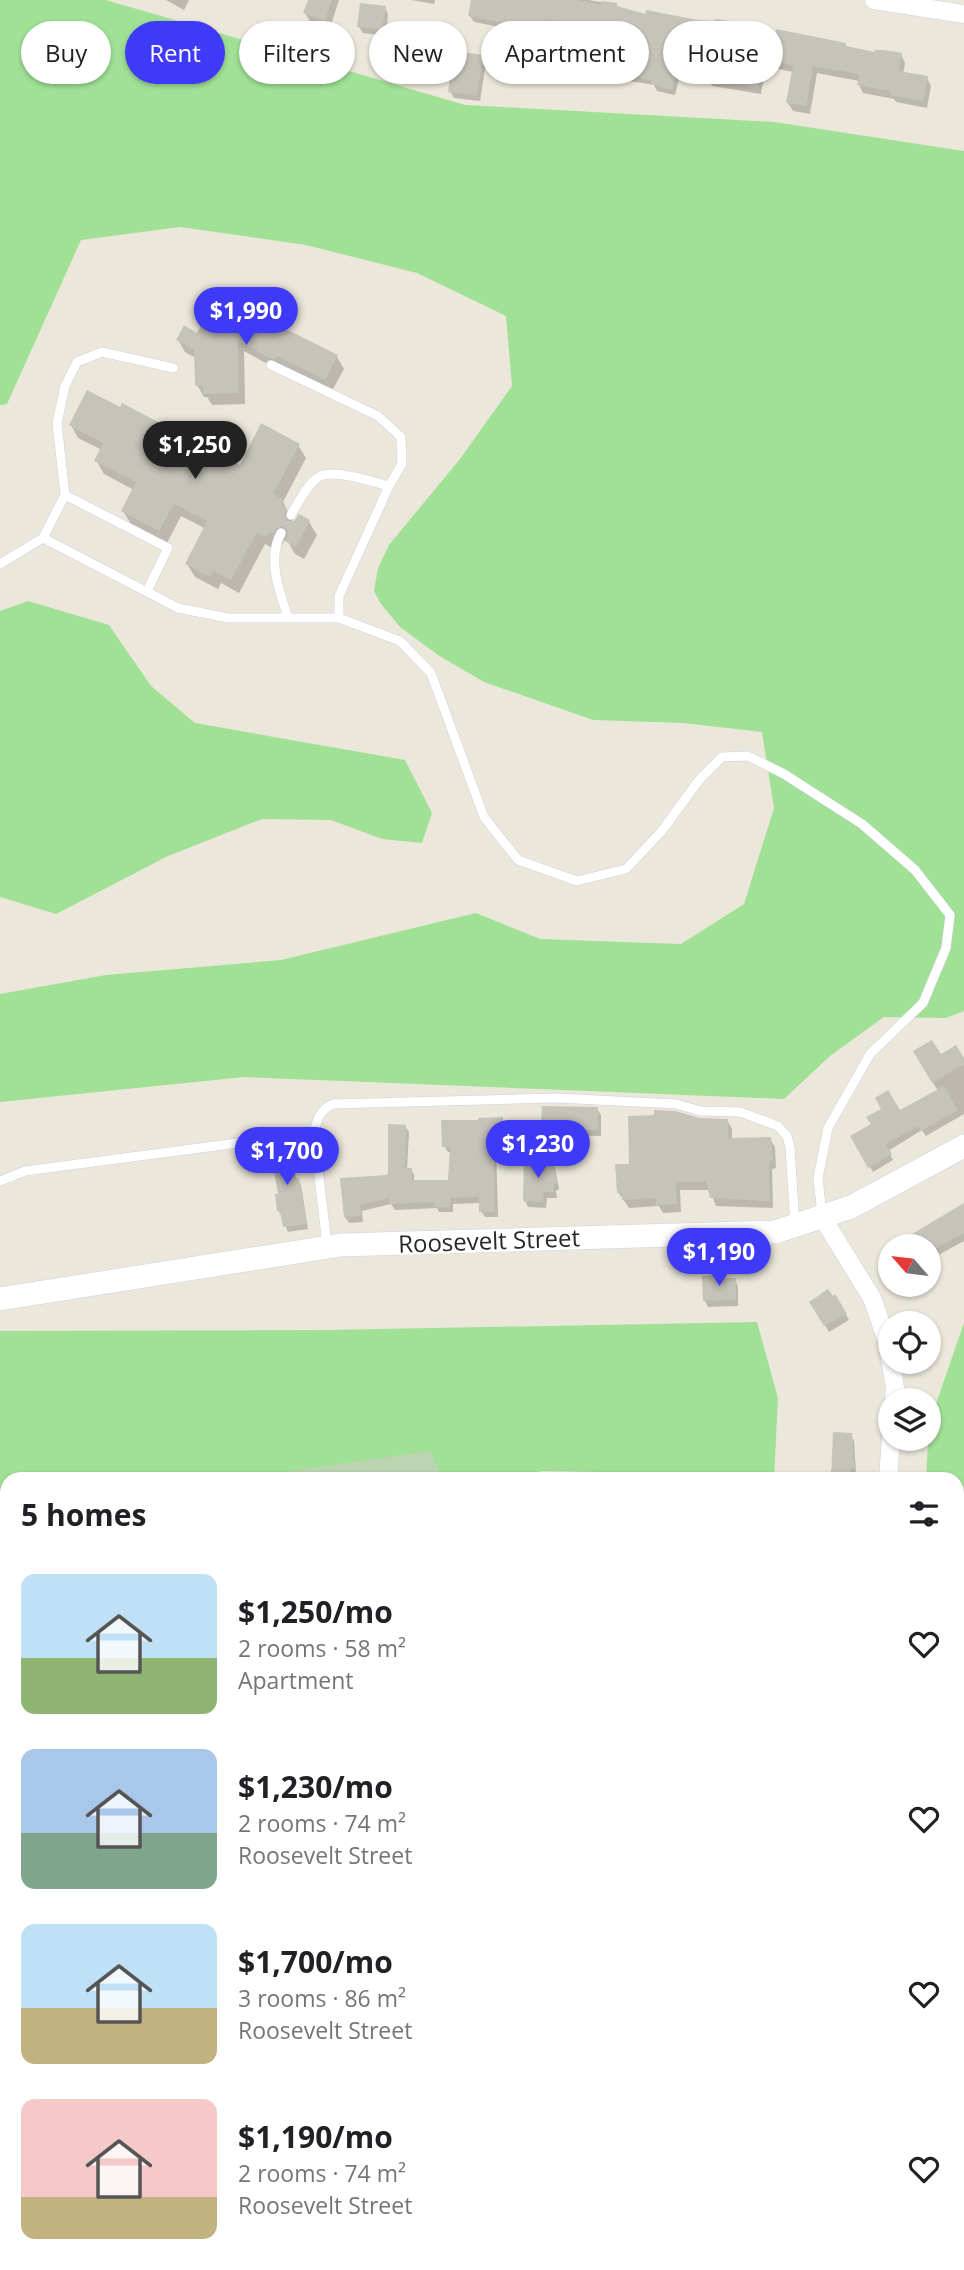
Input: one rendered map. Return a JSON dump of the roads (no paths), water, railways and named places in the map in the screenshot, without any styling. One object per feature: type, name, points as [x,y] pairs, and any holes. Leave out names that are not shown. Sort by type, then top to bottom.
[{"type":"street","points":[[873,0],[964,14]]},
{"type":"street","name":"Roosevelt Street","points":[[0,1299],[341,1245],[775,1232],[851,1207],[964,1146]]},
{"type":"street","points":[[822,1217],[872,1298],[887,1341],[895,1388]]},
{"type":"street","points":[[889,1472],[890,1451]]},
{"type":"lane","points":[[0,564],[44,538],[65,495],[57,423],[65,386],[77,362],[102,352],[173,368]]},
{"type":"lane","points":[[271,365],[378,416],[401,437],[402,464],[389,486],[339,596],[339,618]]},
{"type":"lane","points":[[290,515],[307,489],[320,476],[332,473],[389,486]]},
{"type":"lane","points":[[65,495],[168,548],[147,591]]},
{"type":"lane","points":[[281,533],[275,545],[275,563],[279,589],[288,617]]},
{"type":"lane","points":[[44,538],[178,608],[228,618],[339,618],[400,641],[431,673],[484,817],[518,860],[577,881],[626,869],[661,832],[699,780],[722,757],[747,756],[784,774],[862,824],[915,870],[950,915],[946,948],[923,1003],[870,1054],[828,1128],[818,1178],[822,1217]]},
{"type":"lane","points":[[328,1247],[314,1133],[323,1108],[333,1104],[359,1102],[558,1098],[676,1104],[701,1111],[740,1112],[778,1126],[787,1136],[795,1225]]},
{"type":"lane","points":[[0,1181],[24,1171],[314,1133]]},
{"type":"lane","points":[[0,1293],[0,1299]]}]
